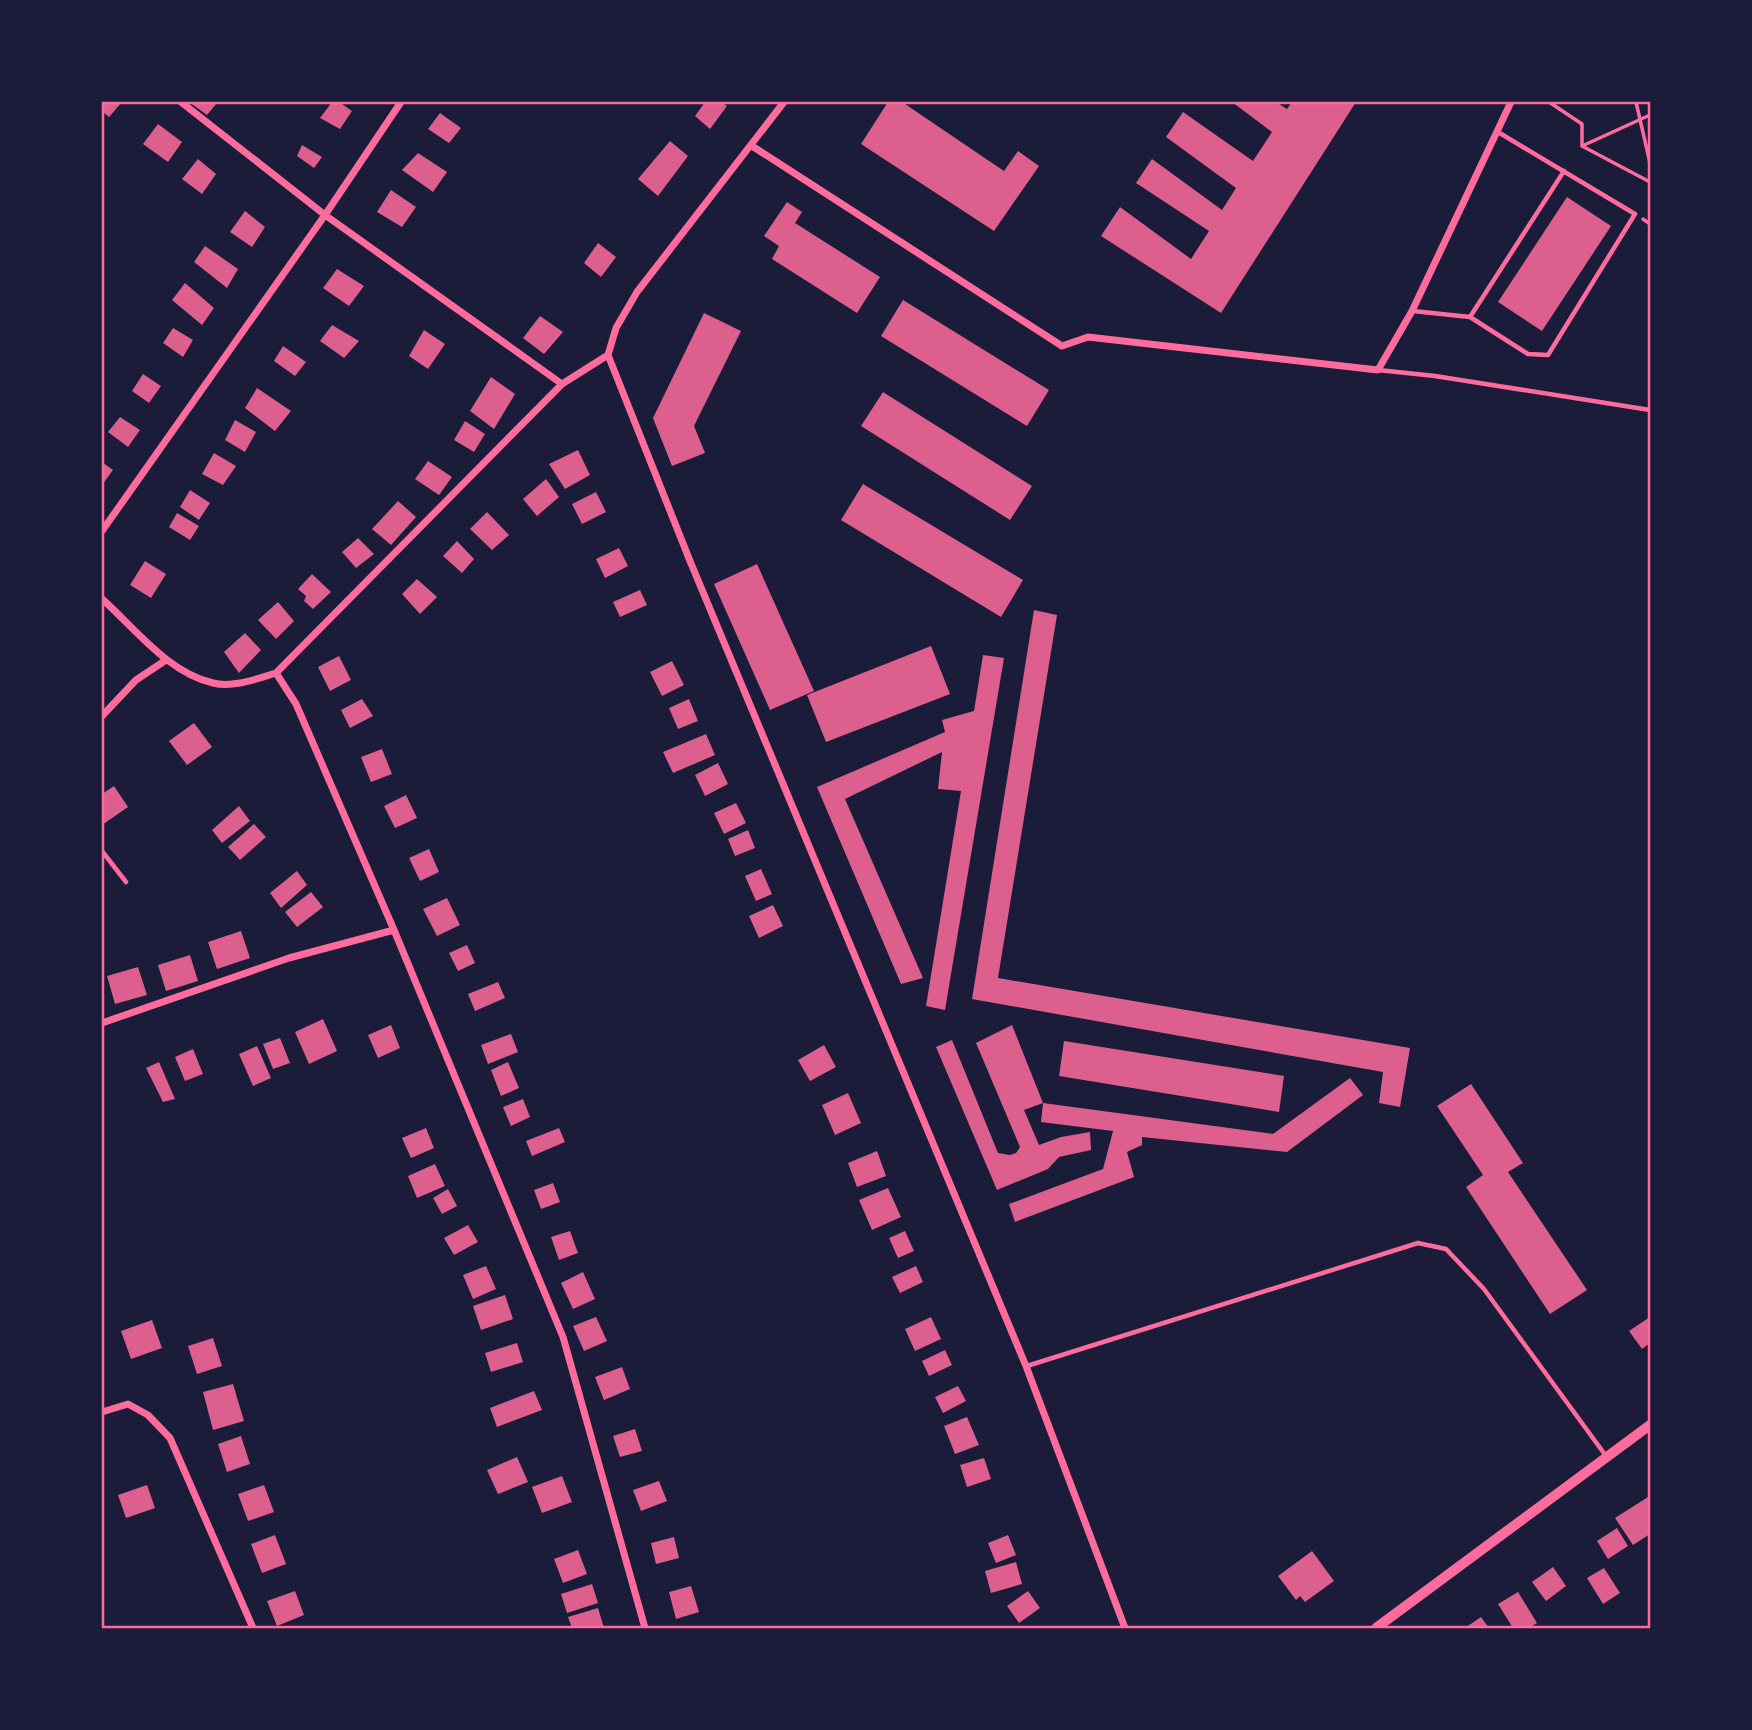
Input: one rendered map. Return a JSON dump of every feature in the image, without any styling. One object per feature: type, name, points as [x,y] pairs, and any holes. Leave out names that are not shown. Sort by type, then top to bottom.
[{"type":"street","points":[[181,102],[325,215],[562,384]]},
{"type":"street","points":[[102,531],[325,215],[401,102]]},
{"type":"street","points":[[784,102],[637,292],[616,328],[608,355],[695,574],[1026,1366],[1125,1629]]},
{"type":"street","points":[[752,146],[1062,346],[1088,337],[1378,370],[1412,311],[1511,102]]},
{"type":"street","points":[[102,599],[166,660],[213,683],[247,682],[276,673],[562,384],[608,355]]},
{"type":"street","points":[[102,716],[136,680],[166,660]]},
{"type":"street","points":[[276,673],[296,704],[394,930],[563,1337],[645,1629]]},
{"type":"street","points":[[102,1023],[289,958],[394,930]]},
{"type":"street","points":[[102,1412],[128,1404],[148,1415],[170,1438],[253,1629]]},
{"type":"street","points":[[1376,1629],[1650,1425]]},
{"type":"lane","points":[[1412,311],[1470,317],[1528,354],[1548,355],[1635,214],[1499,132]]},
{"type":"lane","points":[[1470,317],[1564,171]]},
{"type":"lane","points":[[1378,370],[1434,376],[1650,411]]},
{"type":"lane","points":[[102,851],[126,882]]},
{"type":"lane","points":[[1026,1366],[1418,1242],[1446,1249],[1484,1289],[1606,1456]]},
{"type":"path","points":[[1549,102],[1583,124],[1583,146]]},
{"type":"path","points":[[1636,102],[1650,163]]},
{"type":"path","points":[[1583,146],[1650,116]]},
{"type":"path","points":[[1583,146],[1650,182]]},
{"type":"building","points":[[102,102],[122,102],[109,117],[102,111]]},
{"type":"building","points":[[189,102],[215,102],[217,103],[207,115]]},
{"type":"building","points":[[332,102],[339,102],[352,111],[340,129],[320,118]]},
{"type":"building","points":[[705,102],[721,102],[727,106],[710,129],[695,116]]},
{"type":"building","points":[[888,102],[902,102],[1004,171],[1018,151],[1039,166],[994,231],[861,144]]},
{"type":"building","points":[[1232,102],[1276,102],[1287,109],[1292,102],[1356,102],[1221,313],[1101,236],[1120,207],[1191,259],[1209,231],[1136,183],[1152,159],[1222,210],[1236,188],[1166,137],[1183,112],[1253,161],[1272,132]]},
{"type":"building","points":[[440,113],[461,128],[449,143],[428,129]]},
{"type":"building","points":[[158,124],[182,142],[168,162],[143,144]]},
{"type":"building","points":[[670,141],[688,156],[658,196],[638,179]]},
{"type":"building","points":[[302,145],[322,157],[314,168],[297,156]]},
{"type":"building","points":[[418,153],[447,172],[433,192],[402,170]]},
{"type":"building","points":[[198,159],[216,174],[202,194],[182,179]]},
{"type":"building","points":[[391,190],[416,207],[402,227],[377,212]]},
{"type":"building","points":[[1567,197],[1611,226],[1542,331],[1498,302]]},
{"type":"building","points":[[787,202],[802,212],[795,223],[880,277],[857,313],[772,259],[779,246],[764,236]]},
{"type":"building","points":[[245,211],[265,227],[252,247],[230,232]]},
{"type":"building","points":[[598,243],[616,257],[601,277],[584,263]]},
{"type":"building","points":[[205,246],[238,269],[227,288],[194,262]]},
{"type":"building","points":[[337,269],[364,286],[349,306],[323,288]]},
{"type":"building","points":[[185,283],[214,308],[202,325],[172,300]]},
{"type":"building","points":[[903,300],[1049,390],[1027,426],[881,336]]},
{"type":"building","points":[[704,313],[741,331],[694,426],[705,453],[672,466],[653,418]]},
{"type":"building","points":[[540,316],[563,332],[544,354],[523,338]]},
{"type":"building","points":[[332,325],[359,341],[344,358],[320,341]]},
{"type":"building","points":[[173,328],[193,340],[183,357],[163,343]]},
{"type":"building","points":[[424,330],[445,344],[428,369],[409,356]]},
{"type":"building","points":[[283,346],[306,362],[295,376],[274,361]]},
{"type":"building","points":[[143,374],[161,386],[149,403],[132,391]]},
{"type":"building","points":[[491,377],[515,394],[494,429],[470,411]]},
{"type":"building","points":[[257,388],[291,411],[275,431],[245,408]]},
{"type":"building","points":[[883,392],[1032,486],[1010,520],[861,426]]},
{"type":"building","points":[[120,417],[140,430],[128,447],[108,432]]},
{"type":"building","points":[[235,420],[256,432],[245,452],[225,440]]},
{"type":"building","points":[[465,421],[485,434],[474,452],[454,440]]},
{"type":"building","points":[[578,450],[590,475],[565,489],[549,464]]},
{"type":"building","points":[[214,453],[236,466],[223,485],[202,474]]},
{"type":"building","points":[[428,461],[452,477],[439,495],[415,479]]},
{"type":"building","points":[[102,462],[113,470],[102,485]]},
{"type":"building","points":[[546,479],[559,497],[537,516],[523,499]]},
{"type":"building","points":[[863,484],[1023,580],[1001,617],[841,520]]},
{"type":"building","points":[[190,490],[210,503],[199,520],[180,507]]},
{"type":"building","points":[[596,492],[606,512],[582,524],[572,504]]},
{"type":"building","points":[[398,501],[416,517],[391,545],[372,529]]},
{"type":"building","points":[[487,512],[509,535],[492,550],[470,529]]},
{"type":"building","points":[[177,513],[199,526],[190,540],[169,527]]},
{"type":"building","points":[[358,538],[374,554],[356,568],[342,552]]},
{"type":"building","points":[[457,541],[474,559],[462,573],[443,556]]},
{"type":"building","points":[[619,548],[628,566],[605,578],[596,559]]},
{"type":"building","points":[[145,561],[166,574],[151,598],[130,585]]},
{"type":"building","points":[[757,564],[814,691],[770,710],[714,584]]},
{"type":"building","points":[[312,574],[331,592],[313,609],[304,601],[306,596],[298,589]]},
{"type":"building","points":[[417,579],[437,597],[420,614],[402,594]]},
{"type":"building","points":[[640,590],[647,605],[620,617],[613,602]]},
{"type":"building","points":[[278,602],[294,621],[276,639],[258,620]]},
{"type":"building","points":[[1034,610],[1057,615],[998,978],[1410,1048],[1400,1107],[1379,1103],[1383,1072],[972,999]]},
{"type":"building","points":[[245,633],[261,650],[239,673],[224,652]]},
{"type":"building","points":[[931,646],[950,694],[826,742],[807,695]]},
{"type":"building","points":[[983,655],[1004,658],[945,1010],[926,1006],[961,791],[938,789],[942,752],[845,799],[923,978],[901,984],[817,787],[945,732],[942,720],[974,711]]},
{"type":"building","points":[[339,656],[351,680],[330,691],[318,667]]},
{"type":"building","points":[[672,661],[684,685],[662,696],[650,672]]},
{"type":"building","points":[[362,699],[373,716],[350,728],[341,710]]},
{"type":"building","points":[[689,699],[698,721],[678,729],[669,708]]},
{"type":"building","points":[[194,723],[212,747],[187,765],[169,741]]},
{"type":"building","points":[[706,734],[715,755],[673,773],[663,752]]},
{"type":"building","points":[[382,749],[392,774],[371,782],[361,757]]},
{"type":"building","points":[[718,763],[728,784],[705,796],[695,775]]},
{"type":"building","points":[[114,786],[128,807],[102,825],[102,794]]},
{"type":"building","points":[[406,795],[417,818],[395,828],[384,806]]},
{"type":"building","points":[[736,803],[746,823],[724,834],[714,813]]},
{"type":"building","points":[[239,806],[250,821],[222,843],[212,830]]},
{"type":"building","points":[[254,824],[266,837],[240,860],[228,847]]},
{"type":"building","points":[[748,830],[755,848],[735,856],[728,839]]},
{"type":"building","points":[[429,849],[439,872],[420,881],[409,858]]},
{"type":"building","points":[[761,869],[772,894],[756,901],[745,876]]},
{"type":"building","points":[[297,871],[307,885],[281,908],[270,893]]},
{"type":"building","points":[[311,892],[323,907],[297,927],[285,912]]},
{"type":"building","points":[[447,898],[460,925],[437,936],[423,909]]},
{"type":"building","points":[[773,905],[783,926],[759,938],[749,916]]},
{"type":"building","points":[[241,931],[250,958],[217,969],[208,942]]},
{"type":"building","points":[[467,945],[475,963],[458,971],[449,953]]},
{"type":"building","points":[[190,955],[198,981],[166,991],[158,965]]},
{"type":"building","points":[[138,967],[147,995],[115,1004],[107,976]]},
{"type":"building","points":[[498,982],[505,998],[475,1011],[468,994]]},
{"type":"building","points":[[323,1019],[337,1051],[309,1064],[295,1032]]},
{"type":"building","points":[[391,1025],[400,1048],[378,1058],[368,1035]]},
{"type":"building","points":[[1012,1025],[1043,1103],[1024,1110],[1039,1145],[1061,1137],[1090,1132],[1091,1150],[1059,1157],[1048,1169],[997,1190],[936,1047],[952,1040],[998,1153],[1010,1155],[1016,1153],[1020,1147],[976,1043]]},
{"type":"building","points":[[511,1034],[518,1052],[488,1064],[481,1045]]},
{"type":"building","points":[[280,1038],[290,1063],[273,1069],[263,1044]]},
{"type":"building","points":[[1064,1041],[1284,1076],[1279,1112],[1059,1076]]},
{"type":"building","points":[[824,1045],[836,1067],[810,1081],[798,1060]]},
{"type":"building","points":[[257,1046],[271,1078],[253,1086],[239,1054]]},
{"type":"building","points":[[193,1049],[203,1074],[185,1081],[175,1057]]},
{"type":"building","points":[[159,1062],[175,1099],[163,1102],[146,1068]]},
{"type":"building","points":[[508,1062],[519,1088],[501,1096],[491,1070]]},
{"type":"building","points":[[1350,1078],[1363,1095],[1287,1152],[1142,1137],[1142,1145],[1127,1152],[1134,1177],[1015,1222],[1009,1204],[1103,1169],[1113,1131],[1041,1122],[1043,1103],[1273,1134]]},
{"type":"building","points":[[1471,1084],[1523,1163],[1508,1172],[1587,1290],[1550,1314],[1466,1187],[1483,1175],[1437,1106]]},
{"type":"building","points":[[848,1093],[861,1123],[835,1135],[822,1105]]},
{"type":"building","points":[[523,1099],[530,1117],[511,1126],[503,1107]]},
{"type":"building","points":[[426,1128],[434,1148],[411,1158],[402,1138]]},
{"type":"building","points":[[559,1128],[565,1142],[532,1156],[526,1141]]},
{"type":"building","points":[[877,1151],[886,1176],[857,1187],[848,1163]]},
{"type":"building","points":[[435,1164],[445,1186],[417,1198],[408,1176]]},
{"type":"building","points":[[553,1183],[560,1202],[541,1209],[534,1190]]},
{"type":"building","points":[[888,1188],[901,1217],[872,1230],[859,1200]]},
{"type":"building","points":[[448,1189],[457,1206],[442,1214],[433,1198]]},
{"type":"building","points":[[468,1225],[478,1242],[454,1255],[444,1238]]},
{"type":"building","points":[[570,1231],[578,1253],[559,1260],[551,1237]]},
{"type":"building","points":[[905,1231],[914,1251],[898,1258],[889,1238]]},
{"type":"building","points":[[486,1266],[496,1289],[473,1299],[463,1275]]},
{"type":"building","points":[[916,1266],[923,1282],[900,1293],[892,1277]]},
{"type":"building","points":[[583,1272],[595,1299],[573,1309],[561,1283]]},
{"type":"building","points":[[505,1295],[513,1319],[481,1330],[473,1306]]},
{"type":"building","points":[[596,1317],[607,1341],[584,1351],[573,1326]]},
{"type":"building","points":[[931,1317],[941,1339],[915,1351],[905,1329]]},
{"type":"building","points":[[1650,1317],[1650,1343],[1642,1349],[1629,1331]]},
{"type":"building","points":[[152,1320],[162,1348],[131,1359],[121,1331]]},
{"type":"building","points":[[213,1338],[222,1366],[197,1374],[188,1346]]},
{"type":"building","points":[[517,1343],[523,1362],[491,1372],[485,1353]]},
{"type":"building","points":[[945,1350],[952,1365],[929,1376],[922,1361]]},
{"type":"building","points":[[622,1367],[630,1389],[604,1400],[595,1377]]},
{"type":"building","points":[[233,1384],[244,1421],[213,1430],[203,1392]]},
{"type":"building","points":[[958,1386],[966,1401],[943,1413],[935,1397]]},
{"type":"building","points":[[534,1391],[542,1410],[497,1427],[490,1408]]},
{"type":"building","points":[[967,1417],[979,1445],[955,1454],[944,1426]]},
{"type":"building","points":[[635,1429],[642,1451],[620,1457],[613,1436]]},
{"type":"building","points":[[241,1436],[250,1464],[227,1472],[218,1444]]},
{"type":"building","points":[[517,1457],[528,1482],[498,1494],[487,1470]]},
{"type":"building","points":[[984,1458],[991,1479],[967,1487],[960,1465]]},
{"type":"building","points":[[562,1476],[572,1502],[542,1513],[532,1487]]},
{"type":"building","points":[[659,1481],[667,1501],[641,1511],[633,1490]]},
{"type":"building","points":[[147,1485],[155,1508],[126,1518],[118,1495]]},
{"type":"building","points":[[264,1485],[274,1512],[248,1521],[238,1494]]},
{"type":"building","points":[[1648,1497],[1650,1534],[1633,1545],[1615,1518]]},
{"type":"building","points":[[1617,1528],[1628,1546],[1608,1559],[1597,1541]]},
{"type":"building","points":[[275,1535],[286,1564],[262,1573],[251,1544]]},
{"type":"building","points":[[1008,1535],[1016,1555],[996,1563],[988,1543]]},
{"type":"building","points":[[674,1537],[679,1558],[656,1564],[651,1543]]},
{"type":"building","points":[[578,1550],[587,1574],[563,1583],[554,1559]]},
{"type":"building","points":[[1312,1551],[1334,1581],[1305,1602],[1300,1596],[1296,1600],[1278,1576]]},
{"type":"building","points":[[1016,1562],[1022,1584],[991,1593],[985,1571]]},
{"type":"building","points":[[1553,1567],[1566,1586],[1546,1601],[1532,1582]]},
{"type":"building","points":[[1604,1568],[1620,1593],[1603,1604],[1587,1578]]},
{"type":"building","points":[[592,1584],[598,1603],[567,1613],[561,1594]]},
{"type":"building","points":[[691,1586],[699,1612],[676,1619],[669,1592]]},
{"type":"building","points":[[295,1591],[304,1615],[277,1626],[267,1601]]},
{"type":"building","points":[[1028,1591],[1040,1608],[1019,1623],[1007,1606]]},
{"type":"building","points":[[1518,1592],[1537,1623],[1529,1628],[1513,1628],[1498,1604]]},
{"type":"building","points":[[598,1608],[604,1628],[572,1628],[568,1617]]},
{"type":"building","points":[[1481,1617],[1489,1628],[1465,1628]]}]
